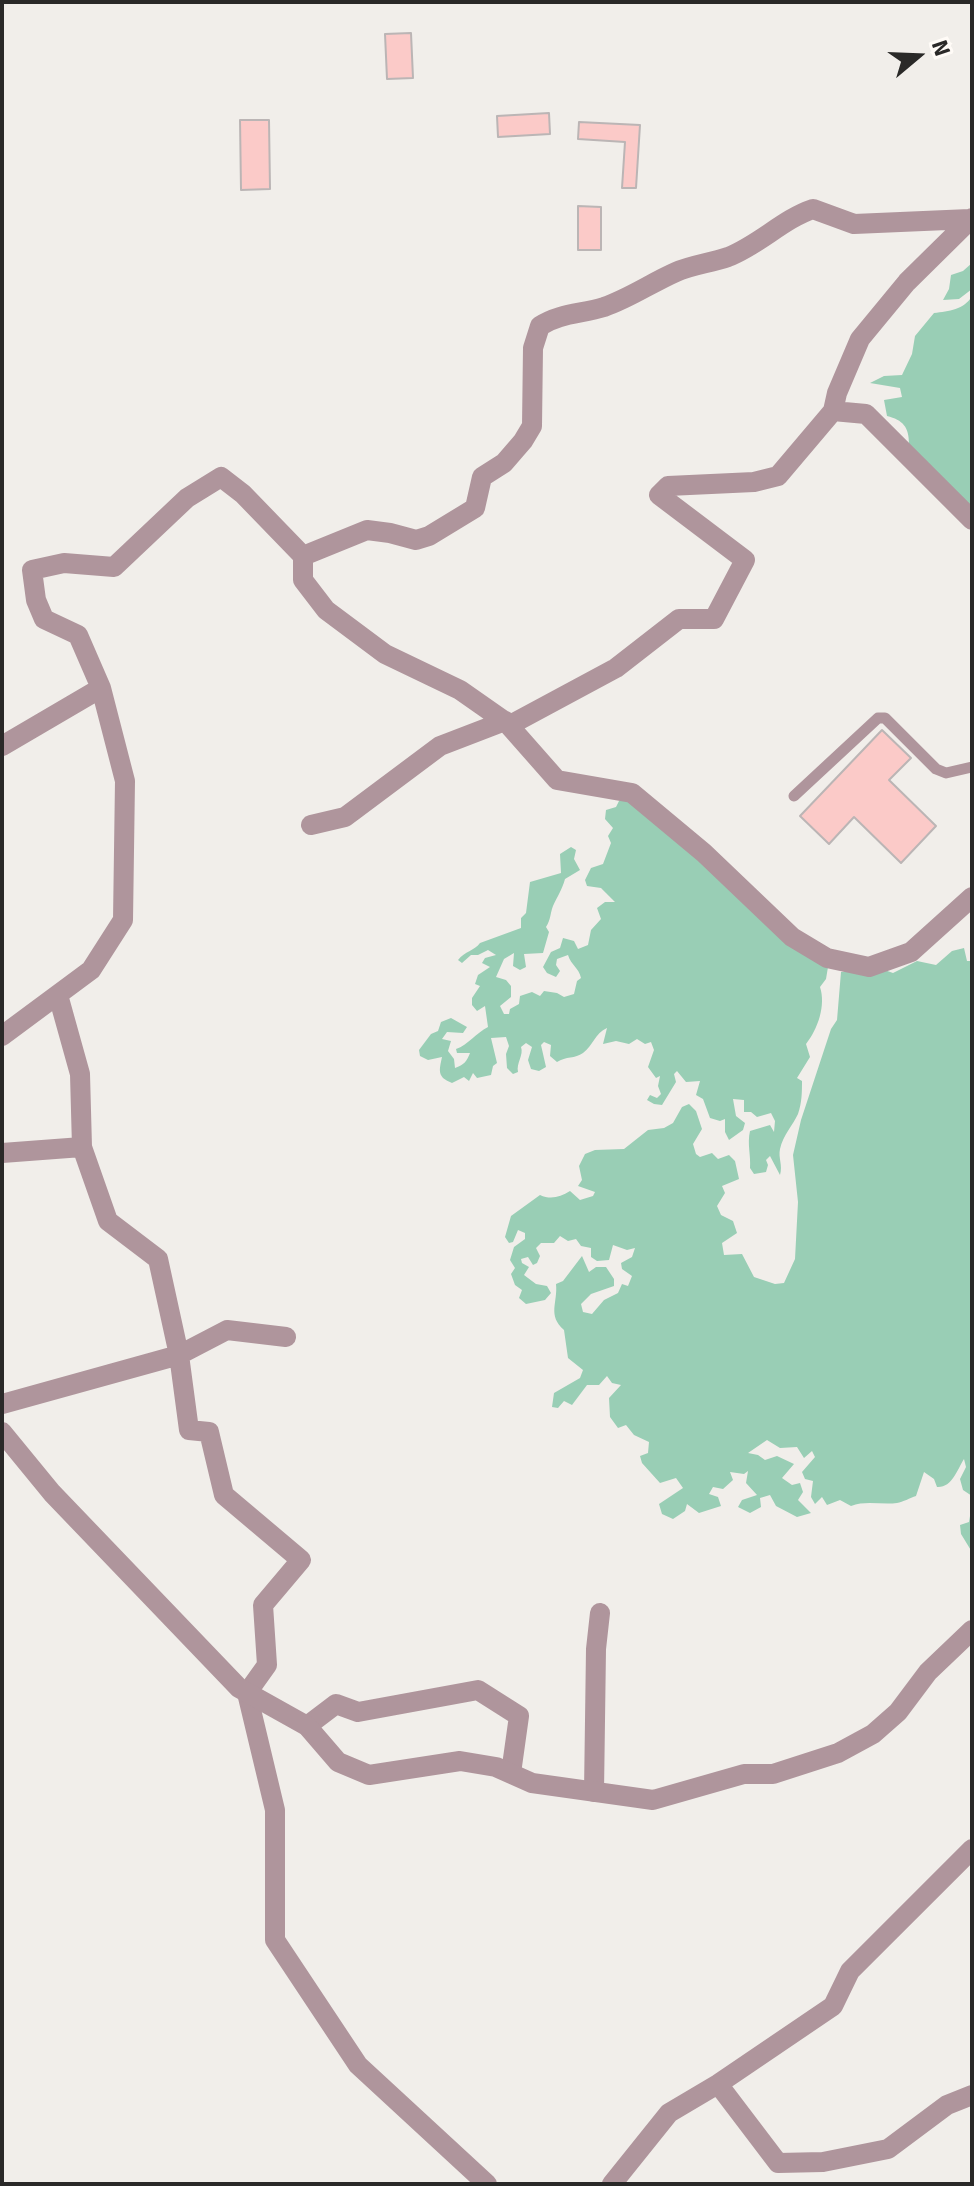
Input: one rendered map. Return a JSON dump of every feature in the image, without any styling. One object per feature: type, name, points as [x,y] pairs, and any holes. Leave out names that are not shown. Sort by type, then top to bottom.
[{"type":"street","points":[[303,556],[367,530],[416,540],[429,536],[475,508],[482,477],[504,463],[532,426],[533,348],[540,326],[554,317],[601,308],[631,297],[676,272],[729,257],[798,214],[813,209],[854,224],[971,218]]},
{"type":"street","points":[[2,1036],[91,970],[123,920],[125,781],[101,688],[78,635],[44,619],[36,600],[32,570],[64,563],[114,567],[187,498],[221,477],[243,494],[303,556],[303,580],[326,610],[385,654],[460,690],[510,725],[616,668],[679,619],[714,619],[745,560],[659,495],[668,486],[754,482],[778,476],[833,411],[837,393],[860,339],[907,282],[971,218]]},
{"type":"street","points":[[833,411],[866,414],[972,520]]},
{"type":"street","points":[[2,746],[101,688]]},
{"type":"street","points":[[311,825],[345,817],[440,746],[505,721]]},
{"type":"street","points":[[505,721],[557,780],[632,793],[704,853],[792,937],[827,958],[869,967],[911,952],[972,897]]},
{"type":"street","points":[[58,995],[80,1074],[82,1147],[108,1221],[158,1259],[179,1355],[189,1430],[209,1432],[224,1495],[301,1560],[263,1605],[267,1665],[247,1693],[275,1810],[275,1940],[358,2065],[487,2184]]},
{"type":"street","points":[[2,1153],[82,1147]]},
{"type":"street","points":[[2,1404],[179,1355],[227,1330],[286,1337]]},
{"type":"street","points":[[2,1432],[52,1493],[239,1688],[307,1726],[338,1762],[369,1775],[460,1761],[496,1767],[532,1783],[653,1800],[744,1774],[773,1774],[838,1753],[873,1734],[898,1712],[928,1672],[972,1630]]},
{"type":"street","points":[[594,1792],[596,1649],[600,1613]]},
{"type":"street","points":[[307,1726],[336,1704],[358,1712],[478,1690],[519,1716],[511,1773]]},
{"type":"street","points":[[612,2184],[669,2113],[718,2084],[833,2006],[850,1971],[972,1849]]},
{"type":"street","points":[[718,2084],[778,2163],[823,2162],[888,2149],[947,2105],[972,2095]]},
{"type":"lane","points":[[794,796],[878,718],[885,718],[936,769],[946,773],[972,767]]},
{"type":"green space","points":[[972,263],[972,289],[959,299],[943,300],[951,275],[963,271]]},
{"type":"green space","points":[[972,296],[972,512],[909,444],[904,425],[887,416],[884,400],[902,397],[900,388],[870,383],[884,376],[902,375],[912,354],[915,336],[934,313],[960,307]]},
{"type":"green space","points":[[628,798],[828,967],[826,979],[820,987],[820,1017],[806,1044],[810,1057],[797,1078],[802,1081],[799,1110],[780,1149],[780,1175],[770,1156],[766,1160],[766,1172],[754,1174],[750,1168],[750,1131],[770,1125],[774,1132],[775,1121],[771,1113],[757,1117],[751,1112],[744,1112],[744,1100],[733,1099],[736,1116],[745,1123],[743,1130],[729,1140],[725,1132],[725,1119],[710,1118],[703,1099],[696,1095],[700,1081],[686,1082],[677,1071],[674,1074],[676,1082],[662,1105],[647,1100],[650,1095],[657,1098],[661,1094],[658,1086],[660,1076],[656,1078],[648,1067],[654,1050],[651,1042],[645,1044],[637,1039],[629,1044],[616,1041],[603,1044],[607,1028],[583,1053],[557,1062],[550,1056],[551,1045],[544,1042],[541,1045],[546,1067],[539,1071],[531,1069],[528,1060],[532,1047],[526,1043],[521,1047],[518,1072],[513,1074],[507,1068],[509,1046],[506,1037],[491,1038],[497,1063],[491,1075],[477,1078],[473,1073],[469,1081],[464,1077],[452,1083],[440,1073],[442,1057],[428,1060],[420,1056],[419,1050],[431,1034],[438,1031],[441,1022],[451,1018],[467,1027],[463,1033],[447,1032],[442,1039],[451,1041],[448,1051],[454,1059],[455,1068],[466,1060],[470,1053],[457,1053],[456,1049],[488,1027],[485,1006],[477,1011],[472,1005],[472,998],[480,986],[475,984],[478,975],[490,967],[482,963],[485,958],[496,955],[488,950],[471,955],[462,963],[458,960],[480,943],[521,928],[530,882],[561,873],[560,854],[571,847],[576,850],[574,859],[580,870],[565,879],[546,927],[549,932],[543,953],[524,954],[526,967],[520,970],[513,966],[514,953],[504,959],[496,977],[506,980],[511,986],[511,997],[500,1006],[504,1014],[509,1014],[510,1009],[519,1004],[520,996],[532,992],[540,996],[544,991],[564,997],[574,994],[577,981],[581,978],[568,955],[557,959],[556,965],[560,971],[556,977],[543,967],[551,952],[560,948],[563,938],[574,941],[578,949],[588,945],[591,930],[601,919],[597,908],[605,902],[615,902],[601,888],[587,886],[585,880],[591,868],[603,864],[611,843],[608,836],[613,828],[605,819],[606,810]]},
{"type":"green space","points":[[964,948],[967,961],[972,961],[972,1496],[963,1490],[960,1479],[966,1467],[964,1459],[947,1485],[937,1487],[934,1479],[924,1472],[916,1496],[899,1502],[851,1506],[840,1500],[827,1505],[822,1497],[815,1504],[811,1497],[813,1481],[805,1479],[802,1472],[815,1457],[812,1451],[804,1458],[797,1447],[780,1448],[767,1440],[748,1453],[765,1460],[777,1456],[794,1464],[782,1478],[792,1485],[800,1483],[803,1492],[798,1500],[811,1513],[797,1517],[776,1506],[770,1495],[760,1498],[761,1507],[750,1513],[738,1507],[742,1500],[757,1495],[746,1483],[748,1471],[744,1474],[730,1472],[733,1480],[723,1489],[713,1487],[709,1494],[718,1497],[721,1506],[699,1513],[687,1504],[685,1511],[673,1519],[662,1514],[659,1504],[683,1488],[676,1478],[660,1483],[642,1463],[640,1456],[648,1453],[649,1442],[634,1435],[626,1425],[618,1428],[610,1417],[609,1398],[621,1385],[612,1383],[607,1376],[599,1385],[587,1385],[572,1405],[564,1401],[558,1408],[552,1407],[554,1393],[580,1378],[583,1370],[568,1358],[564,1330],[555,1314],[556,1284],[563,1281],[582,1256],[589,1272],[596,1267],[606,1267],[614,1279],[614,1286],[591,1294],[581,1304],[583,1312],[592,1314],[604,1300],[618,1293],[622,1284],[628,1286],[632,1276],[622,1269],[621,1263],[632,1257],[635,1248],[627,1250],[613,1245],[609,1260],[597,1261],[591,1257],[591,1248],[581,1246],[576,1239],[568,1241],[560,1236],[554,1243],[541,1243],[536,1248],[540,1256],[537,1263],[533,1265],[528,1257],[521,1259],[529,1267],[524,1275],[536,1284],[547,1286],[551,1293],[545,1300],[526,1304],[519,1298],[522,1290],[515,1285],[511,1274],[515,1268],[510,1260],[514,1247],[525,1239],[525,1233],[518,1230],[513,1242],[509,1243],[505,1237],[511,1216],[540,1195],[555,1197],[570,1191],[580,1200],[593,1196],[595,1192],[578,1186],[582,1180],[579,1166],[585,1154],[595,1150],[624,1149],[648,1130],[673,1123],[682,1107],[689,1104],[696,1111],[702,1129],[693,1144],[696,1154],[700,1157],[712,1153],[718,1159],[729,1155],[735,1161],[739,1179],[722,1186],[725,1193],[717,1206],[721,1215],[733,1221],[737,1233],[722,1243],[724,1255],[742,1254],[754,1277],[775,1284],[784,1283],[795,1259],[798,1202],[793,1155],[801,1120],[831,1029],[837,1020],[841,972],[879,968],[893,973],[917,961],[936,965],[952,951]]},
{"type":"green space","points":[[972,1504],[972,1552],[961,1534],[960,1525],[969,1522]]},
{"type":"building","points":[[411,33],[413,78],[387,79],[385,34]]},
{"type":"building","points":[[549,113],[550,134],[498,137],[497,116]]},
{"type":"building","points":[[240,120],[269,120],[270,189],[241,190]]},
{"type":"building","points":[[579,122],[640,125],[636,188],[622,188],[625,142],[578,139]]},
{"type":"building","points":[[578,206],[601,207],[601,250],[578,250]]},
{"type":"building","points":[[882,730],[911,758],[889,780],[936,826],[901,863],[854,817],[829,844],[800,816]]}]
